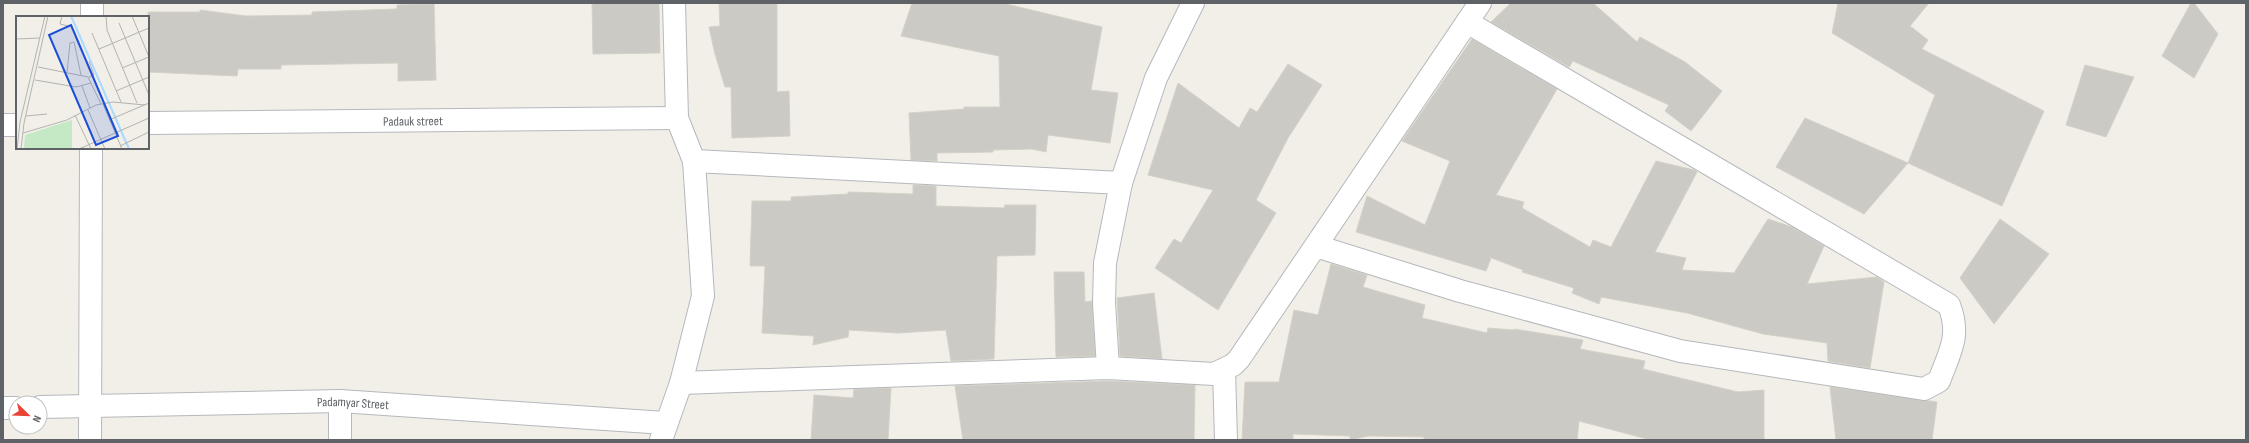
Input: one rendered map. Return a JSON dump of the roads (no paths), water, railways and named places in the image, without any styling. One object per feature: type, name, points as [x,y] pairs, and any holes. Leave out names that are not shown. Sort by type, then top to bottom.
[{"type":"street","points":[[92,3],[92,16]]},
{"type":"street","points":[[663,432],[681,383],[703,296],[694,161],[677,118],[674,3]]},
{"type":"street","points":[[1108,368],[1104,303],[1105,263],[1121,183],[1156,78],[1193,3]]},
{"type":"street","points":[[681,383],[1108,368],[1214,374],[1224,370],[1239,359],[1480,3]]},
{"type":"street","points":[[1316,246],[1460,291],[1680,351],[1924,389],[1939,381],[1954,341],[1955,322],[1949,305],[1468,22]]},
{"type":"street","name":"Padauk street","points":[[149,123],[677,118]]},
{"type":"street","points":[[3,125],[16,125]]},
{"type":"street","points":[[90,440],[91,149]]},
{"type":"street","points":[[694,161],[1121,183]]},
{"type":"street","points":[[1224,370],[1226,440]]},
{"type":"street","points":[[340,401],[340,440]]},
{"type":"street","name":"Padamyar Street","points":[[48,407],[340,401],[663,432]]}]
